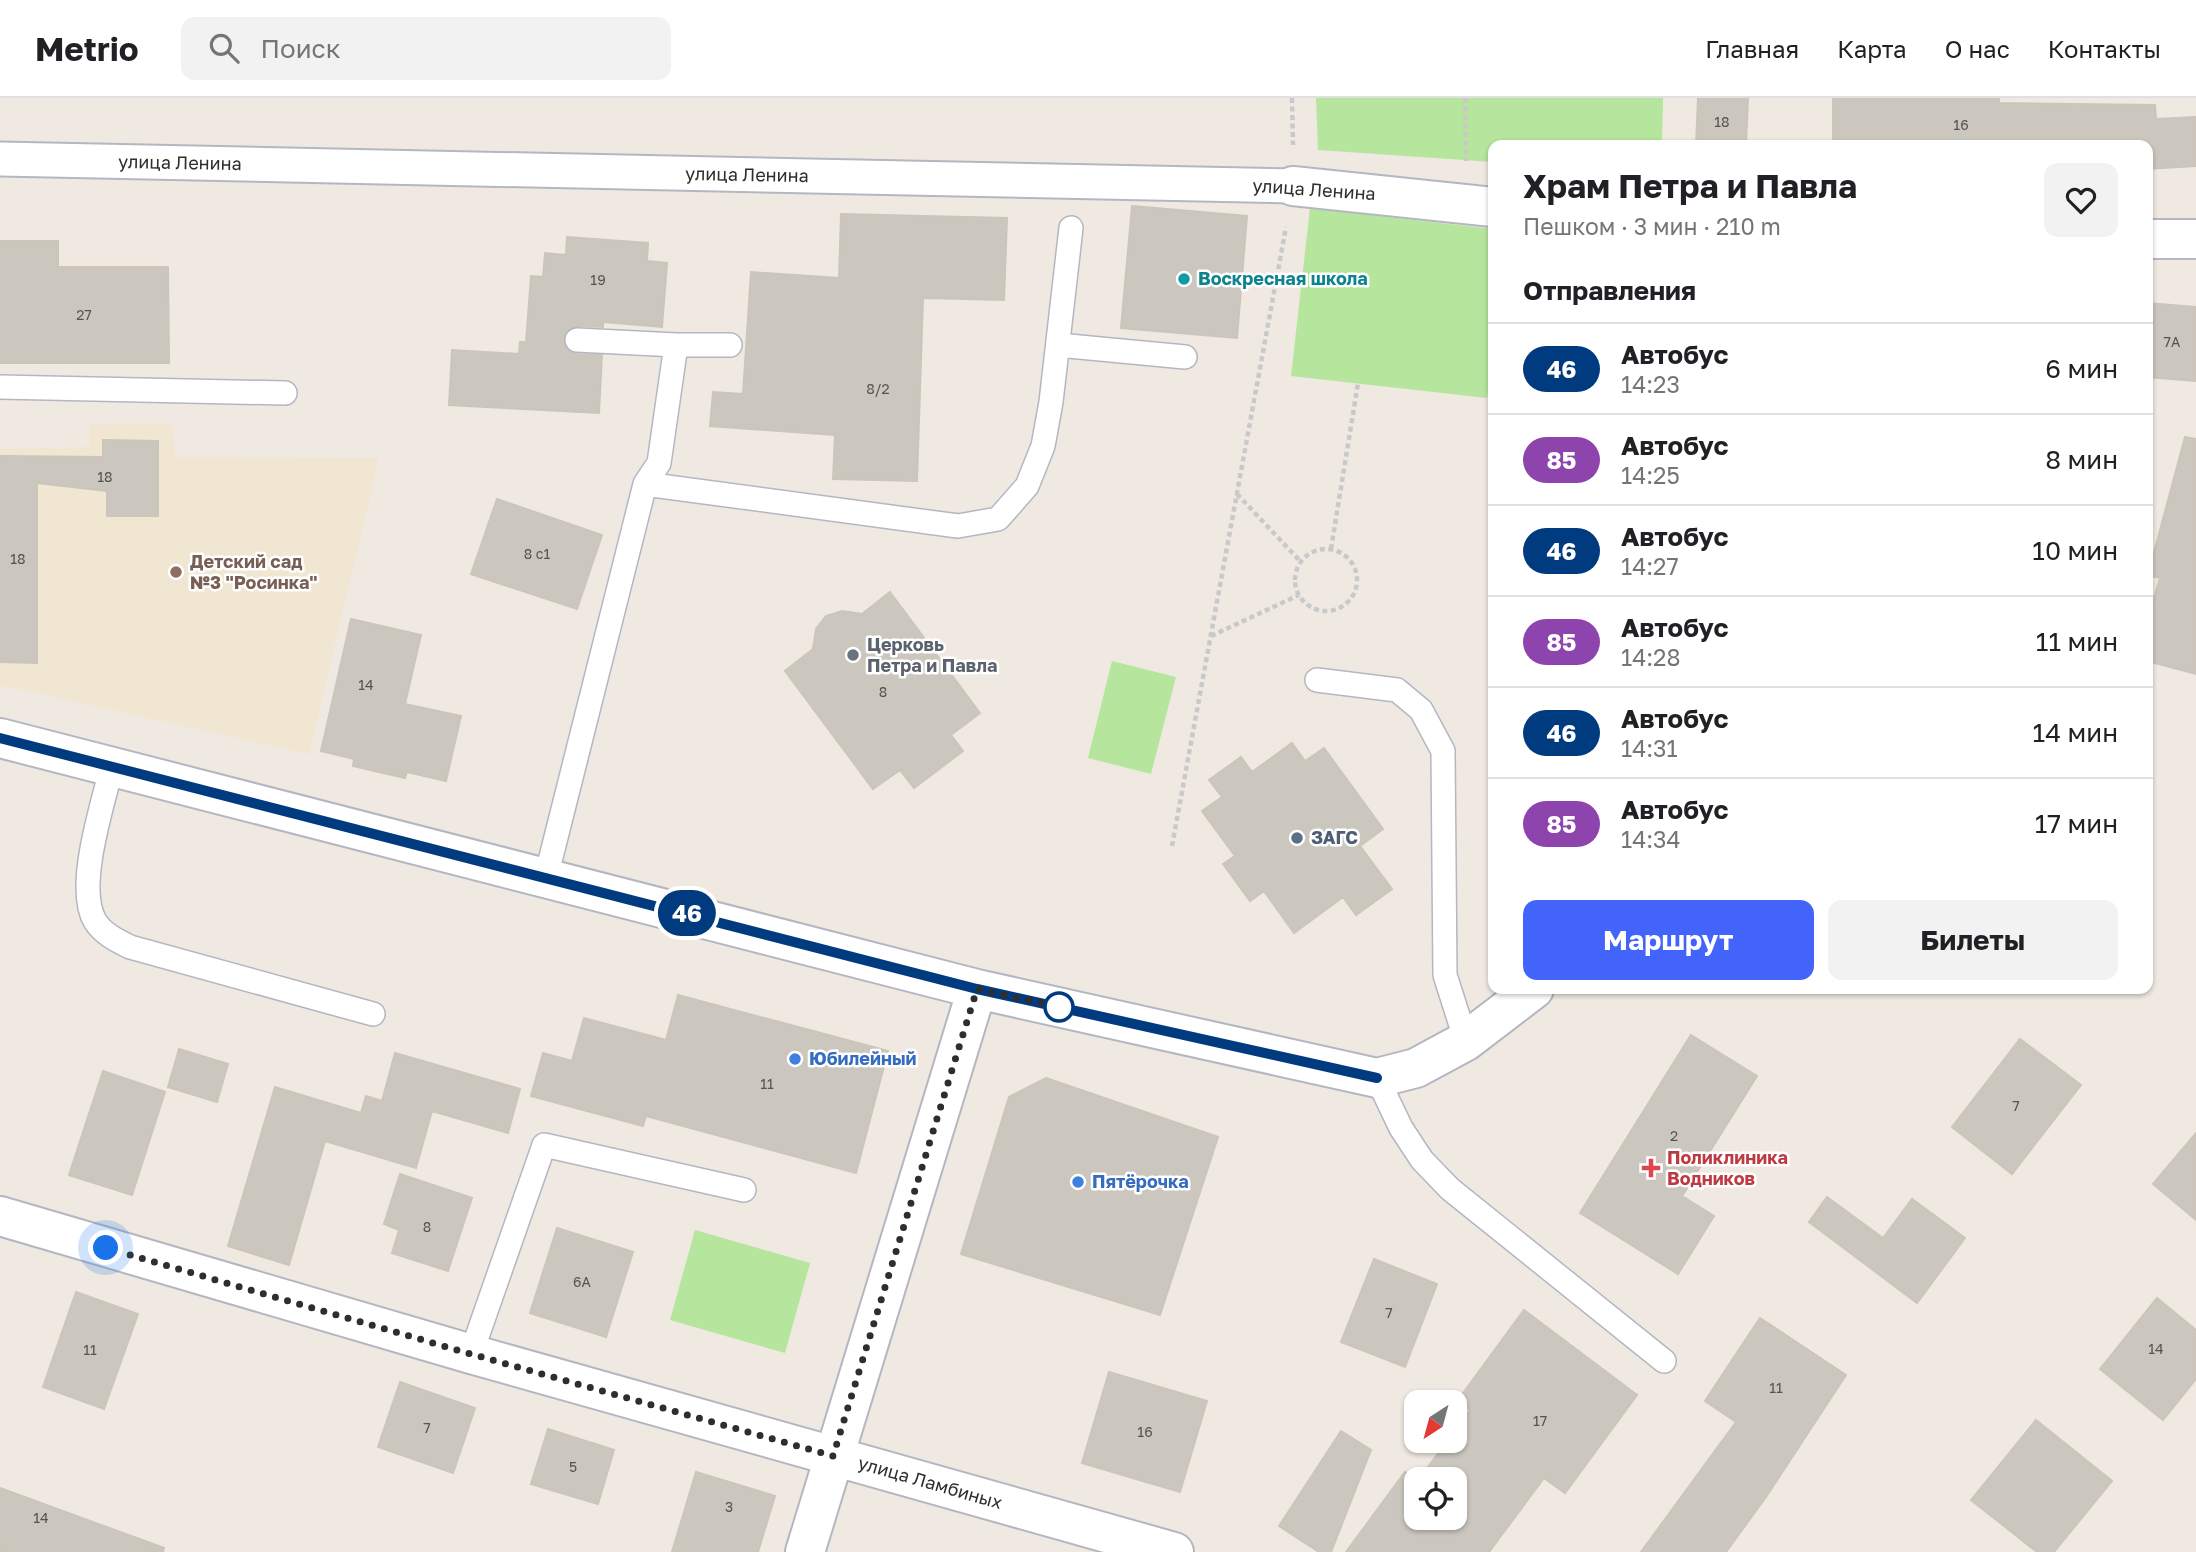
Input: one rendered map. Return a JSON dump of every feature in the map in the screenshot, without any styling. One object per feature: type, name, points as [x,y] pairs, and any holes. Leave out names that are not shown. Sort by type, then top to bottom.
[{"type":"street","name":"улица Ленина","points":[[0,159],[1293,186],[1488,206]]},
{"type":"street","points":[[2153,240],[2196,239]]},
{"type":"street","points":[[0,738],[977,989],[1377,1078],[1416,1068],[1466,1041],[1527,994]]},
{"type":"street","points":[[805,1552],[977,989]]},
{"type":"street","name":"улица Ламбиных","points":[[0,1216],[471,1354],[1174,1552]]},
{"type":"lane","points":[[645,484],[958,526],[998,519],[1027,486],[1043,446],[1071,228]]},
{"type":"lane","points":[[577,340],[730,345]]},
{"type":"lane","points":[[546,877],[645,484],[659,463],[676,345]]},
{"type":"lane","points":[[1058,345],[1185,356]]},
{"type":"lane","points":[[0,387],[285,393]]},
{"type":"lane","points":[[1317,680],[1397,690],[1421,710],[1443,751],[1445,975],[1466,1041]]},
{"type":"lane","points":[[112,766],[87,874],[88,900],[96,922],[110,937],[130,947],[373,1014]]},
{"type":"lane","points":[[1377,1078],[1401,1128],[1422,1160],[1450,1189],[1664,1361]]},
{"type":"lane","points":[[471,1354],[544,1145],[744,1190]]},
{"type":"path","points":[[1465,98],[1466,160]]},
{"type":"path","points":[[1172,846],[1293,186]]},
{"type":"path","points":[[1331,549],[1358,383]]},
{"type":"path","points":[[1237,494],[1301,562]]},
{"type":"path","points":[[1331,549],[1344,554],[1357,575],[1357,586],[1351,598],[1338,609],[1318,610],[1308,605],[1299,595],[1295,578],[1301,562],[1312,552],[1331,549]]},
{"type":"path","points":[[1210,636],[1299,595]]},
{"type":"shaded area","name":"Детский сад №3 \"Росинка\"","points":[[172,423],[175,457],[379,458],[309,754],[0,685],[0,449],[89,447],[89,425]]},
{"type":"green space","points":[[1316,98],[1663,98],[1662,140],[1488,140],[1488,162],[1318,150]]},
{"type":"green space","points":[[1310,208],[1488,228],[1487,398],[1291,376]]},
{"type":"green space","points":[[1112,661],[1176,677],[1151,774],[1088,758]]},
{"type":"green space","points":[[695,1230],[810,1263],[785,1353],[670,1320]]},
{"type":"building","points":[[1698,98],[1748,98],[1746,140],[1696,140]]},
{"type":"building","points":[[1833,98],[1999,98],[1999,103],[2155,105],[2156,119],[2196,117],[2196,166],[2153,169],[2153,140],[1833,140]]},
{"type":"building","name":"Воскресная школа","points":[[1132,206],[1247,216],[1237,338],[1121,328]]},
{"type":"building","points":[[841,214],[1007,218],[1004,300],[923,298],[917,481],[833,479],[835,435],[710,426],[713,392],[743,394],[751,272],[839,278]]},
{"type":"building","points":[[567,237],[648,243],[647,261],[667,263],[662,327],[603,322],[603,327],[577,326],[566,332],[563,340],[569,351],[576,354],[602,355],[599,413],[449,405],[452,350],[519,354],[520,342],[526,342],[531,276],[543,277],[545,253],[566,255]]},
{"type":"building","points":[[0,241],[58,241],[58,267],[168,267],[169,363],[0,363]]},
{"type":"building","points":[[2153,303],[2196,307],[2196,381],[2153,377]]},
{"type":"building","points":[[2185,437],[2196,439],[2196,674],[2153,663],[2153,602],[2160,578],[2153,576],[2153,556]]},
{"type":"building","points":[[103,440],[158,441],[158,516],[107,516],[107,491],[37,483],[37,663],[0,662],[0,456],[103,457]]},
{"type":"building","points":[[497,499],[602,535],[577,609],[471,574]]},
{"type":"building","points":[[890,592],[980,713],[951,735],[963,751],[914,788],[900,770],[873,789],[785,671],[813,649],[816,629],[826,616],[842,611],[862,614]]},
{"type":"building","points":[[351,619],[421,635],[405,704],[461,716],[446,781],[407,772],[405,778],[353,766],[354,759],[321,751]]},
{"type":"building","name":"ЗАГС","points":[[1292,743],[1305,761],[1324,748],[1383,829],[1360,846],[1392,889],[1356,915],[1343,897],[1294,933],[1264,891],[1250,901],[1223,864],[1235,856],[1202,811],[1222,797],[1209,780],[1241,757],[1252,772]]},
{"type":"building","points":[[678,995],[888,1051],[856,1173],[646,1116],[643,1126],[531,1096],[543,1053],[572,1061],[584,1018],[666,1040]]},
{"type":"building","points":[[1691,1035],[1757,1076],[1682,1196],[1714,1216],[1678,1274],[1580,1213]]},
{"type":"building","points":[[2020,1039],[2081,1085],[2012,1174],[1952,1127]]},
{"type":"building","points":[[179,1049],[228,1064],[217,1102],[168,1087]]},
{"type":"building","points":[[395,1053],[520,1089],[508,1133],[432,1111],[416,1168],[325,1141],[289,1265],[228,1246],[275,1087],[361,1113],[366,1096],[382,1101]]},
{"type":"building","points":[[103,1071],[165,1092],[132,1195],[69,1175]]},
{"type":"building","points":[[1046,1078],[1218,1137],[1160,1315],[961,1254],[1009,1097]]},
{"type":"building","points":[[2196,1133],[2196,1220],[2153,1184]]},
{"type":"building","points":[[400,1174],[472,1198],[448,1271],[392,1253],[399,1230],[384,1224]]},
{"type":"building","points":[[1827,1197],[1883,1238],[1912,1199],[1965,1238],[1917,1303],[1809,1222]]},
{"type":"building","points":[[557,1228],[633,1252],[606,1337],[530,1313]]},
{"type":"building","points":[[1374,1259],[1437,1284],[1405,1367],[1341,1342]]},
{"type":"building","points":[[76,1292],[138,1314],[104,1409],[43,1387]]},
{"type":"building","points":[[2157,1298],[2196,1330],[2196,1379],[2163,1420],[2100,1369]]},
{"type":"building","points":[[1524,1310],[1637,1395],[1565,1493],[1544,1478],[1489,1552],[1346,1552],[1404,1473],[1404,1530],[1467,1530],[1467,1467],[1428,1467],[1438,1453],[1467,1453],[1467,1414],[1470,1410],[1467,1408],[1465,1390]]},
{"type":"building","points":[[1760,1318],[1846,1375],[1766,1497],[1726,1552],[1641,1552],[1736,1422],[1705,1401]]},
{"type":"building","points":[[1109,1372],[1207,1401],[1180,1492],[1082,1463]]},
{"type":"building","points":[[400,1382],[475,1408],[453,1473],[378,1447]]},
{"type":"building","points":[[2036,1420],[2112,1481],[2054,1552],[2037,1552],[1971,1500]]},
{"type":"building","points":[[548,1429],[614,1450],[598,1504],[531,1484]]},
{"type":"building","points":[[1341,1431],[1371,1450],[1331,1552],[1319,1552],[1279,1526]]},
{"type":"building","points":[[696,1472],[775,1496],[758,1552],[672,1552]]},
{"type":"building","points":[[0,1488],[164,1548],[163,1552],[0,1552]]},
{"type":"bus line","name":"46","points":[[0,738],[977,989],[1377,1078]]},
{"type":"place","name":"Воскресная школа","points":[[1184,279]]},
{"type":"place","name":"Детский сад №3 \"Росинка\"","points":[[176,572]]},
{"type":"place","name":"Церковь Петра и Павла","points":[[853,655]]},
{"type":"place","name":"ЗАГС","points":[[1297,838]]},
{"type":"place","name":"Юбилейный","points":[[795,1059]]},
{"type":"place","name":"Поликлиника Водников","points":[[1651,1168]]},
{"type":"place","name":"Пятёрочка","points":[[1078,1182]]},
{"type":"route","points":[[106,1248],[833,1456],[977,989],[1059,1007]]}]
